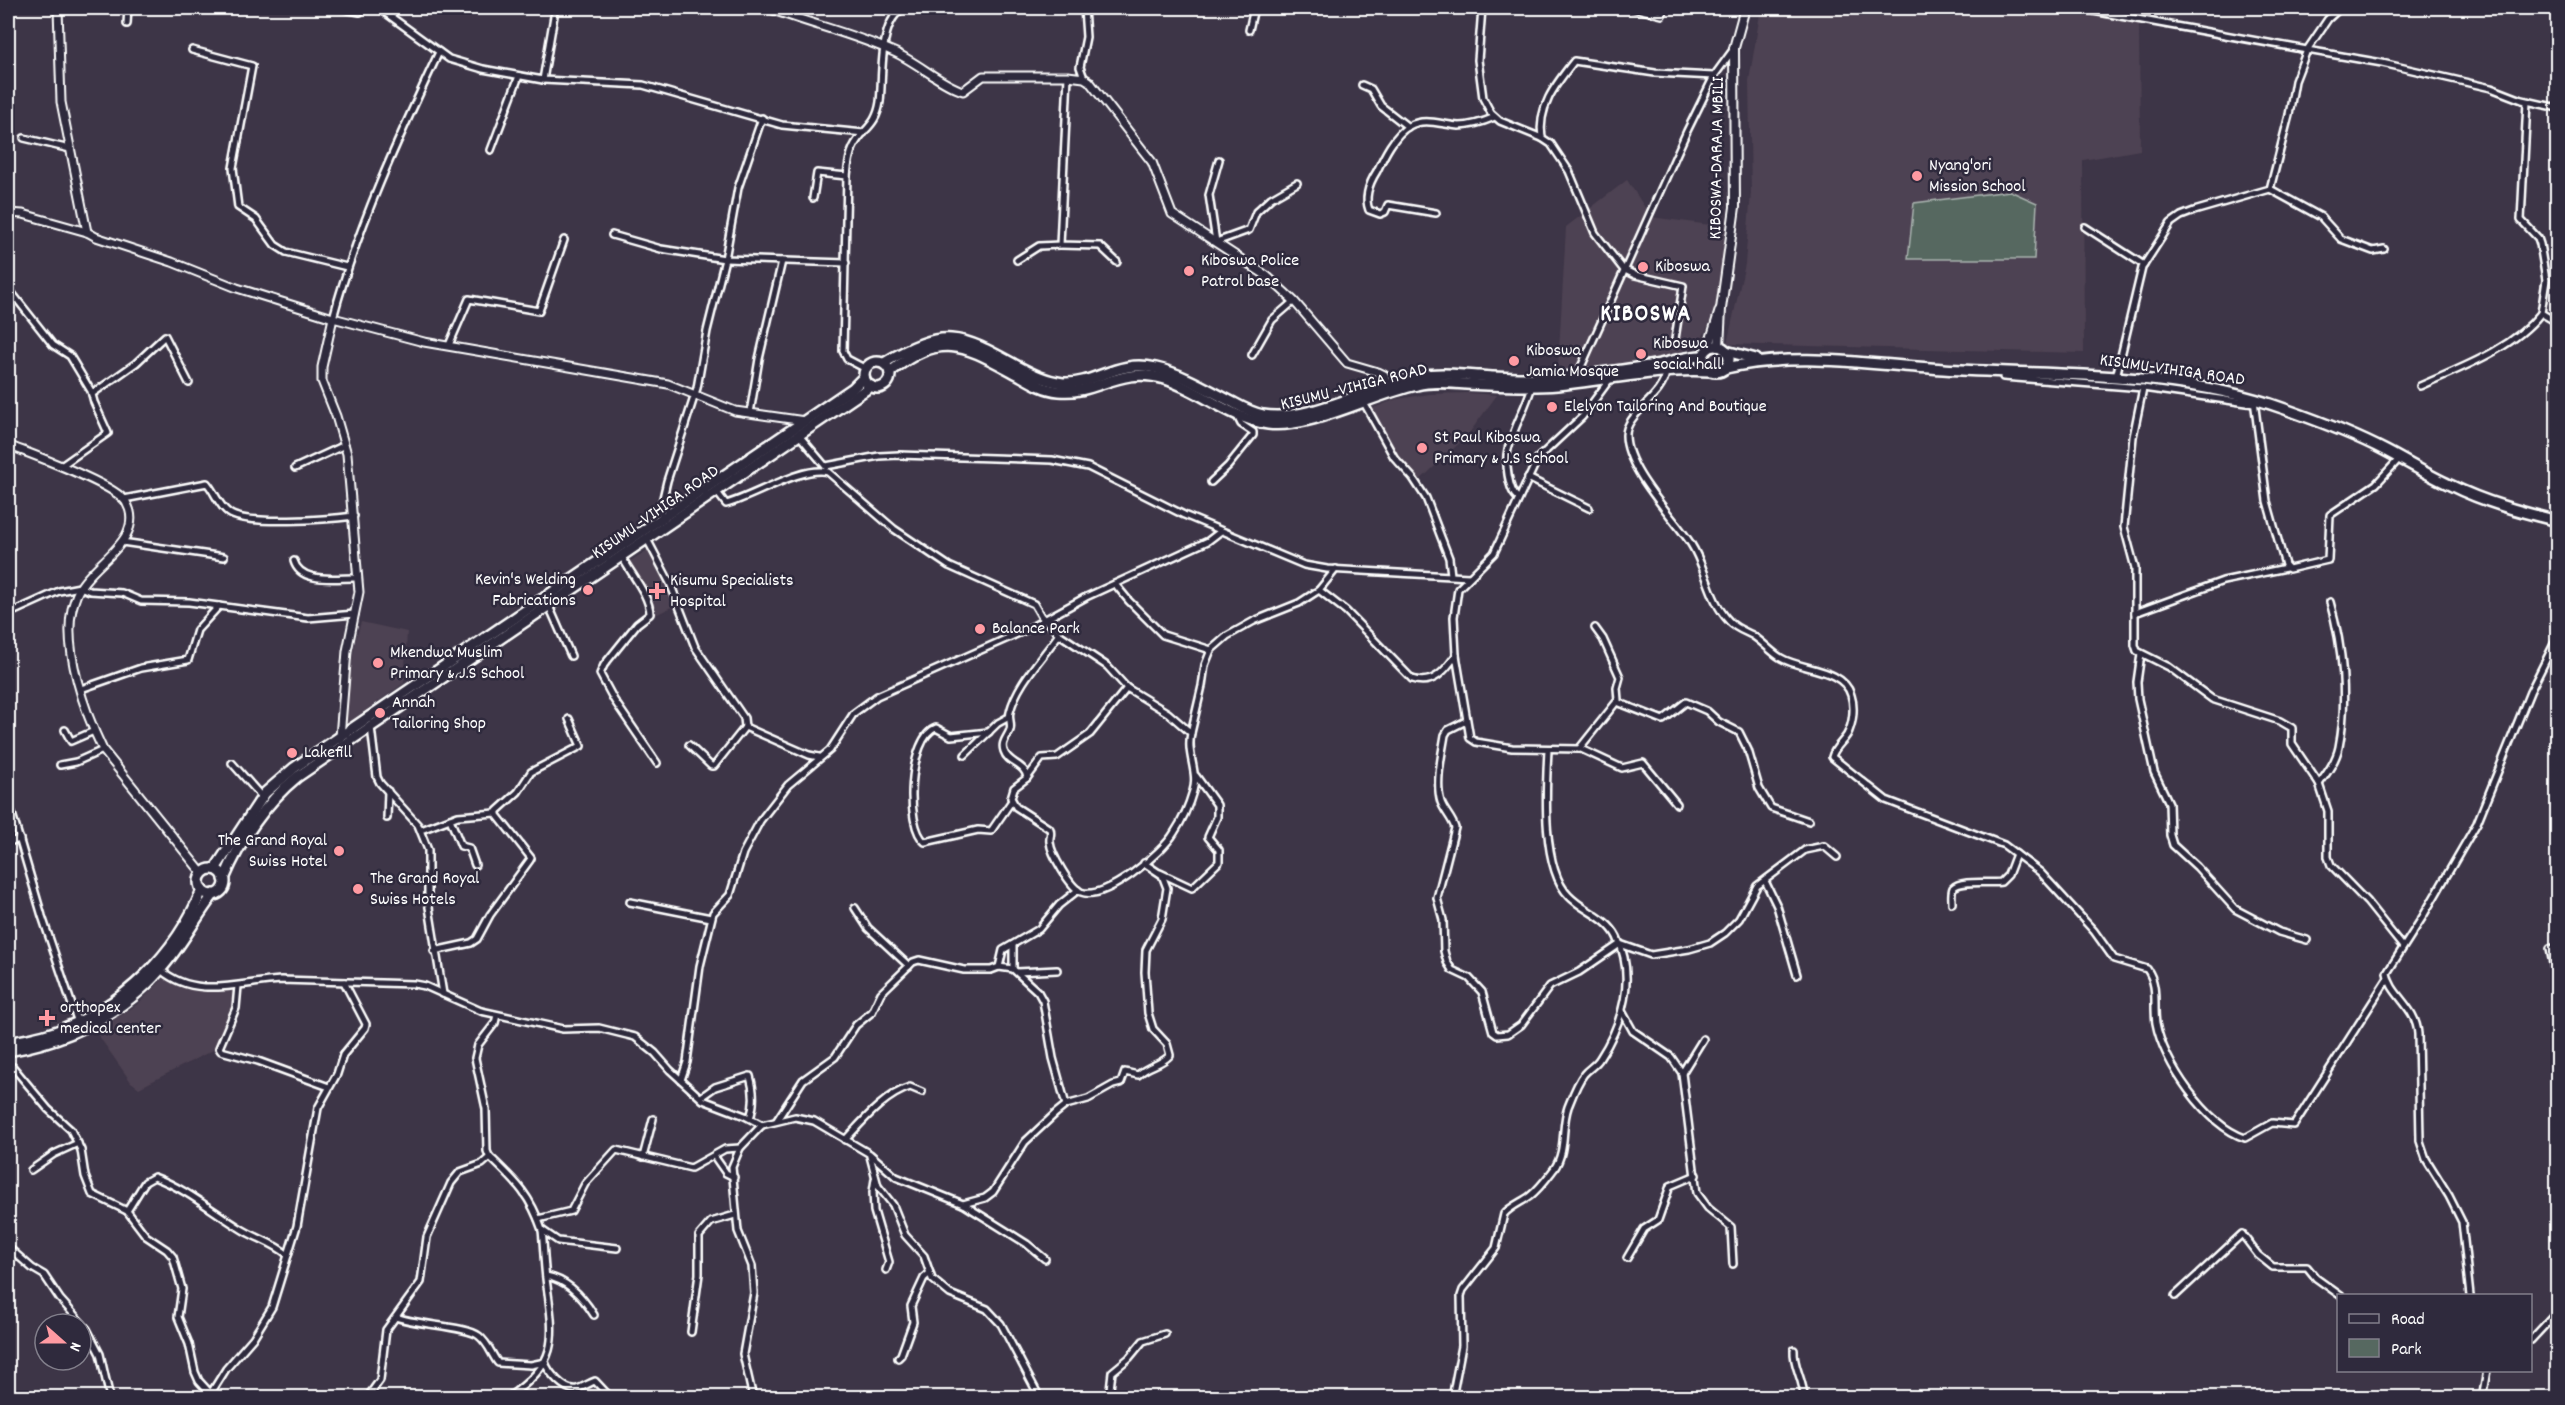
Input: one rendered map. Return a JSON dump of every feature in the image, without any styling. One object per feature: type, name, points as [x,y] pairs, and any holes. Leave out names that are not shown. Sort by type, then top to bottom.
[{"type":"highway","name":"KISUMU -VIHIGA ROAD","points":[[884,363],[931,340],[957,338],[975,343],[1031,374],[1050,381],[1070,383],[1081,381],[1121,367],[1155,368],[1201,386],[1249,411],[1275,416],[1309,411],[1389,384],[1433,374],[1528,378],[1577,376],[1657,364],[1706,353]]},
{"type":"highway","name":"KISUMU -VIHIGA ROAD","points":[[890,372],[918,352],[939,347],[959,347],[985,356],[1046,388],[1084,389],[1120,376],[1153,376],[1198,393],[1235,413],[1260,422],[1291,423],[1418,384],[1532,386],[1683,369],[1710,371]]},
{"type":"highway","points":[[1723,349],[1729,359],[1726,368]]},
{"type":"highway","points":[[1723,349],[1758,360],[1719,372],[1710,371],[1704,364],[1706,353],[1723,349]]},
{"type":"highway","name":"KISUMU-VIHIGA ROAD","points":[[1758,360],[1847,361],[1943,369],[2116,377],[2221,391],[2254,402],[2284,408],[2344,431],[2451,486],[2521,512],[2558,522]]},
{"type":"highway","points":[[876,362],[884,363],[890,372],[887,384],[879,388],[871,386],[865,373],[876,362]]},
{"type":"highway","name":"KISUMU -VIHIGA ROAD","points":[[215,869],[262,797],[278,780],[853,388],[865,373]]},
{"type":"highway","name":"KISUMU -VIHIGA ROAD","points":[[224,879],[259,817],[286,785],[871,386]]},
{"type":"highway","points":[[8,1051],[46,1043],[88,1026],[125,1003],[161,970],[214,894],[222,890],[224,879],[222,873],[215,869],[207,869],[202,873],[198,882],[202,890],[214,894]]},
{"type":"highway","points":[[8,1043],[55,1032],[78,1023],[120,997],[155,964],[189,917],[202,890]]},
{"type":"main road","name":"KIBOSWA-DARAJA MBILI","points":[[1721,309],[1735,207],[1734,48],[1745,8]]},
{"type":"main road","points":[[1721,309],[1723,349]]},
{"type":"main road","points":[[1706,353],[1721,309]]},
{"type":"street","points":[[58,8],[59,87],[87,232]]},
{"type":"street","points":[[127,24],[128,8]]},
{"type":"street","points":[[339,8],[360,12],[363,8]]},
{"type":"street","points":[[380,8],[439,52],[459,62],[543,80],[642,85],[803,128],[864,133]]},
{"type":"street","points":[[768,8],[883,47],[920,65],[942,81],[963,91],[983,76],[1084,78]]},
{"type":"street","points":[[865,373],[847,359],[843,351],[847,176],[853,148],[874,122],[878,111],[883,47],[894,15],[905,8]]},
{"type":"street","points":[[1084,8],[1086,37],[1080,67],[1084,78],[1105,99],[1152,162],[1172,214],[1253,265],[1294,301],[1344,360],[1384,375],[1389,384]]},
{"type":"street","points":[[1249,30],[1254,8]]},
{"type":"street","points":[[1482,8],[1478,39],[1483,98],[1495,117],[1542,138],[1560,155],[1588,220],[1603,245],[1623,269],[1683,286],[1675,339]]},
{"type":"street","points":[[1633,8],[1662,15],[1664,8]]},
{"type":"street","points":[[2060,8],[2093,11],[2382,63],[2491,88],[2527,102],[2558,108]]},
{"type":"street","points":[[2270,189],[2289,115],[2295,81],[2307,50],[2328,19],[2340,8]]},
{"type":"street","points":[[2487,8],[2558,11]]},
{"type":"street","points":[[543,80],[554,16]]},
{"type":"street","points":[[1577,376],[1623,269],[1714,76],[1734,48]]},
{"type":"street","points":[[192,50],[252,66],[233,168],[237,201],[241,210],[256,219],[275,245],[286,252],[347,267]]},
{"type":"street","points":[[340,737],[347,651],[359,592],[354,516],[345,445],[322,381],[322,367],[347,267],[384,170],[439,52]]},
{"type":"street","points":[[1542,138],[1541,120],[1546,104],[1554,85],[1574,61],[1655,73],[1714,76]]},
{"type":"street","points":[[491,150],[519,76]]},
{"type":"street","points":[[1060,245],[1068,76]]},
{"type":"street","points":[[1362,85],[1371,89],[1381,106],[1408,127]]},
{"type":"street","points":[[2420,386],[2492,352],[2515,337],[2541,313],[2546,280],[2540,244],[2538,238],[2521,219],[2527,102]]},
{"type":"street","points":[[1436,213],[1388,205],[1385,212],[1380,214],[1369,210],[1367,207],[1368,193],[1387,150],[1408,127],[1431,121],[1467,126],[1495,117]]},
{"type":"street","points":[[662,517],[660,511],[667,481],[695,394],[738,188],[762,118]]},
{"type":"street","points":[[24,138],[70,149]]},
{"type":"street","points":[[1216,242],[1209,195],[1219,160]]},
{"type":"street","points":[[813,198],[817,173],[847,176]]},
{"type":"street","points":[[1216,242],[1249,230],[1256,212],[1271,198],[1297,183]]},
{"type":"street","points":[[2116,377],[2134,294],[2144,265],[2168,227],[2177,218],[2270,189],[2322,217],[2341,239],[2373,250],[2384,249]]},
{"type":"street","points":[[8,213],[23,214],[87,232],[237,288],[333,318],[424,342],[668,384],[735,411],[805,421]]},
{"type":"street","points":[[2085,227],[2144,265]]},
{"type":"street","points":[[612,236],[661,249],[725,259],[846,262]]},
{"type":"street","points":[[449,345],[469,299],[539,311],[564,240]]},
{"type":"street","points":[[1017,260],[1039,246],[1060,245],[1100,246],[1117,262]]},
{"type":"street","points":[[750,413],[761,348],[782,261]]},
{"type":"street","points":[[8,288],[53,345],[70,356],[92,394],[108,434],[61,466]]},
{"type":"street","points":[[1252,356],[1272,320],[1294,301]]},
{"type":"street","points":[[2541,313],[2558,323]]},
{"type":"street","points":[[92,394],[136,363],[165,336],[178,357],[189,383]]},
{"type":"street","points":[[1666,371],[1665,380],[1655,396],[1626,430],[1626,439],[1638,471],[1691,544],[1715,599],[1728,620],[1754,636],[1782,659],[1826,673],[1849,690],[1853,703],[1852,723],[1847,736],[1833,751],[1832,757],[1886,800],[1952,827],[1994,839],[2040,872],[2094,931],[2114,958],[2147,969],[2155,987],[2157,1027],[2166,1053],[2197,1102],[2215,1119],[2243,1138],[2272,1123],[2296,1124],[2388,978],[2389,967],[2477,823],[2530,692],[2558,636]]},
{"type":"street","points":[[2003,377],[2144,388],[2254,402],[2267,501],[2286,568]]},
{"type":"street","points":[[1610,379],[1582,417],[1543,451],[1518,498],[1494,553],[1459,586],[1454,617],[1456,655],[1466,721],[1470,738],[1476,742],[1512,748],[1579,749],[1622,768],[1640,762],[1645,764],[1677,804]]},
{"type":"street","points":[[1518,498],[1514,495],[1509,476],[1508,450],[1532,386]]},
{"type":"street","points":[[2144,388],[2133,437],[2124,527],[2135,568],[2135,645],[2141,654],[2169,666],[2212,699],[2287,724],[2293,732],[2293,746],[2319,784],[2328,811],[2328,857],[2331,865],[2367,902],[2403,947]]},
{"type":"street","points":[[1363,401],[1394,457],[1413,478],[1426,498],[1449,558],[1451,575]]},
{"type":"street","points":[[1211,482],[1228,466],[1253,435],[1241,424],[1235,413]]},
{"type":"street","points":[[798,434],[827,469],[894,529],[949,566],[1031,603],[1059,634],[1107,666],[1127,688],[1168,713],[1191,733]]},
{"type":"street","points":[[8,445],[61,466],[108,488],[124,499],[130,520],[122,542],[80,587],[72,610],[70,633],[72,654],[94,731],[103,750],[202,873]]},
{"type":"street","points":[[295,468],[345,445]]},
{"type":"street","points":[[716,491],[726,504],[818,470],[879,456],[1052,460],[1071,463],[1105,474],[1162,505],[1304,565],[1469,577]]},
{"type":"street","points":[[2135,613],[2223,581],[2286,568],[2298,568],[2328,560],[2330,515],[2376,484],[2400,458]]},
{"type":"street","points":[[1528,478],[1589,508]]},
{"type":"street","points":[[124,499],[207,483],[220,503],[234,515],[275,520],[354,516]]},
{"type":"street","points":[[681,1080],[687,1062],[700,966],[711,918],[730,895],[736,870],[754,830],[788,785],[830,750],[854,713],[877,696],[1006,640],[1115,584],[1208,541],[1221,531]]},
{"type":"street","points":[[647,539],[670,583],[695,647],[744,718],[745,727],[714,766],[711,766],[689,745]]},
{"type":"street","points":[[122,542],[224,557]]},
{"type":"street","points":[[622,557],[635,582],[648,599],[650,614],[636,625],[604,665],[600,674],[614,700],[657,763]]},
{"type":"street","points":[[294,561],[299,572],[308,576],[358,578]]},
{"type":"street","points":[[1011,802],[1050,829],[1050,843],[1061,867],[1078,890],[1085,892],[1103,890],[1126,877],[1174,834],[1190,800],[1196,781],[1189,755],[1191,733],[1205,665],[1211,650],[1227,636],[1254,621],[1299,603],[1319,590],[1336,569]]},
{"type":"street","points":[[1115,584],[1164,636],[1211,650]]},
{"type":"street","points":[[8,614],[59,591],[80,587],[90,591],[122,593],[141,601],[189,602],[308,618],[355,614]]},
{"type":"street","points":[[1319,590],[1346,611],[1412,679],[1423,681],[1440,675],[1456,655]]},
{"type":"street","points":[[2319,784],[2331,767],[2338,749],[2343,714],[2342,670],[2330,603]]},
{"type":"street","points":[[81,689],[141,668],[188,660],[200,625],[219,606]]},
{"type":"street","points":[[549,606],[571,656]]},
{"type":"street","points":[[1579,749],[1617,702],[1620,677],[1603,639],[1595,628]]},
{"type":"street","points":[[1027,778],[1024,770],[1012,762],[1003,750],[1003,742],[1011,726],[1009,717],[1021,684],[1059,634]]},
{"type":"street","points":[[2141,654],[2137,682],[2138,699],[2154,772],[2169,802],[2173,845],[2197,867],[2220,896],[2235,909],[2279,932],[2307,940]]},
{"type":"street","points":[[989,732],[951,736],[936,728],[927,734],[916,759],[911,789],[919,834],[925,842],[978,830],[991,831],[1011,802],[1014,788],[1027,778],[1041,758],[1057,757],[1090,734],[1127,688]]},
{"type":"street","points":[[1617,702],[1664,720],[1686,702],[1709,712],[1719,722],[1739,732],[1748,750],[1759,788],[1772,808],[1809,821]]},
{"type":"street","points":[[965,755],[998,723],[1009,717]]},
{"type":"street","points":[[421,830],[450,819],[478,813],[496,813],[518,792],[531,772],[581,747],[569,719]]},
{"type":"street","points":[[1466,721],[1448,730],[1445,735],[1440,779],[1441,803],[1455,828],[1437,898],[1443,920],[1447,962],[1452,970],[1469,978],[1482,992],[1493,1032],[1503,1036],[1516,1030],[1550,986],[1580,972],[1620,944]]},
{"type":"street","points":[[371,727],[377,777],[421,830],[428,850],[427,888],[434,951],[443,994]]},
{"type":"street","points":[[745,727],[809,755],[819,757]]},
{"type":"street","points":[[65,730],[71,741],[94,731]]},
{"type":"street","points":[[60,765],[76,762],[103,750]]},
{"type":"street","points":[[1452,1398],[1462,1346],[1463,1290],[1496,1248],[1504,1214],[1532,1194],[1555,1167],[1563,1150],[1564,1124],[1574,1093],[1585,1074],[1600,1058],[1622,1011],[1628,977],[1625,958],[1615,934],[1594,913],[1573,900],[1559,881],[1548,835],[1546,800],[1548,750]]},
{"type":"street","points":[[232,763],[262,797]]},
{"type":"street","points":[[1144,863],[1192,888],[1220,862],[1219,850],[1208,837],[1217,817],[1217,805],[1195,775]]},
{"type":"street","points":[[387,818],[388,791]]},
{"type":"street","points":[[8,800],[42,916],[78,1023]]},
{"type":"street","points":[[434,951],[471,943],[477,939],[490,915],[531,859],[496,813]]},
{"type":"street","points":[[450,819],[461,846],[469,848],[475,865]]},
{"type":"street","points":[[8,842],[20,839]]},
{"type":"street","points":[[1620,944],[1651,955],[1710,943],[1740,919],[1754,891],[1805,850],[1812,847],[1828,847],[1837,857]]},
{"type":"street","points":[[1952,903],[1955,887],[1978,882],[2001,882],[2008,874],[2016,854]]},
{"type":"street","points":[[963,1204],[985,1198],[993,1192],[1025,1142],[1066,1105],[1121,1083],[1125,1072],[1138,1075],[1149,1065],[1161,1063],[1170,1055],[1167,1044],[1153,1029],[1148,1013],[1145,972],[1146,950],[1162,919],[1167,893],[1165,881],[1159,872]]},
{"type":"street","points":[[1765,881],[1777,906],[1797,975]]},
{"type":"street","points":[[999,967],[1001,952],[1040,929],[1059,905],[1078,890]]},
{"type":"street","points":[[630,902],[711,918]]},
{"type":"street","points":[[855,908],[868,928],[909,966]]},
{"type":"street","points":[[1013,946],[1015,971],[1038,992],[1043,1001],[1053,1058],[1066,1105]]},
{"type":"street","points":[[2550,948],[2558,988]]},
{"type":"street","points":[[777,1120],[804,1080],[836,1057],[856,1025],[870,1015],[881,993],[909,966],[919,960],[955,969],[991,970],[999,967],[1015,971],[1058,970]]},
{"type":"street","points":[[161,970],[172,978],[191,985],[237,986],[281,980],[414,984],[443,994],[465,1006],[497,1015],[523,1018],[563,1029],[598,1028],[628,1034],[642,1041],[707,1102],[750,1118],[762,1125]]},
{"type":"street","points":[[2388,978],[2415,1018],[2418,1034],[2420,1141],[2426,1159],[2450,1196],[2462,1222],[2470,1294]]},
{"type":"street","points":[[8,1065],[13,1067],[48,1109],[68,1127],[78,1143],[84,1161],[85,1176],[93,1194],[128,1211],[146,1236],[168,1250],[173,1257],[182,1288],[177,1317],[189,1344],[199,1381],[209,1395],[226,1369],[253,1338],[272,1307],[297,1226],[318,1108],[337,1074],[343,1055],[363,1032],[366,1024],[344,982]]},
{"type":"street","points":[[237,986],[236,1008],[220,1044],[221,1051],[258,1061],[329,1087]]},
{"type":"street","points":[[1622,1011],[1633,1031],[1671,1057],[1682,1073],[1699,1196],[1731,1227],[1733,1264]]},
{"type":"street","points":[[497,1015],[491,1030],[478,1045],[475,1058],[486,1110],[487,1151],[490,1158],[515,1179],[538,1219],[542,1230],[553,1323],[545,1362],[535,1377],[507,1398]]},
{"type":"street","points":[[1682,1073],[1703,1040]]},
{"type":"street","points":[[701,1097],[715,1087],[750,1076],[754,1096],[754,1108],[750,1118]]},
{"type":"street","points":[[845,1140],[885,1101],[910,1087],[922,1092]]},
{"type":"street","points":[[753,1398],[743,1354],[754,1293],[752,1266],[738,1232],[733,1161],[740,1148],[762,1125],[777,1120],[804,1117],[870,1154],[896,1176],[963,1204],[1028,1244],[1045,1259]]},
{"type":"street","points":[[643,1156],[653,1119]]},
{"type":"street","points":[[31,1170],[54,1154],[78,1143]]},
{"type":"street","points":[[538,1219],[571,1211],[585,1184],[613,1151],[692,1168],[727,1148],[740,1148]]},
{"type":"street","points":[[870,1154],[878,1186],[893,1205],[906,1235],[924,1256],[932,1279],[942,1288],[972,1304],[982,1305],[1001,1324],[1040,1398]]},
{"type":"street","points":[[714,1156],[726,1173],[734,1177]]},
{"type":"street","points":[[367,1398],[380,1380],[386,1330],[421,1282],[427,1237],[450,1183],[460,1172],[482,1164],[490,1158]]},
{"type":"street","points":[[1627,1258],[1644,1229],[1658,1219],[1670,1186],[1696,1174]]},
{"type":"street","points":[[128,1211],[145,1182],[154,1177],[180,1188],[243,1230],[272,1243],[288,1255]]},
{"type":"street","points":[[875,1178],[872,1201],[889,1262],[886,1270]]},
{"type":"street","points":[[691,1332],[699,1274],[699,1236],[711,1222],[735,1215]]},
{"type":"street","points":[[542,1230],[558,1241],[617,1248]]},
{"type":"street","points":[[2175,1296],[2242,1234],[2267,1265],[2279,1269],[2307,1267],[2316,1278],[2338,1294]]},
{"type":"street","points":[[8,1247],[32,1268],[44,1275],[60,1299],[87,1329],[100,1354],[110,1398]]},
{"type":"street","points":[[898,1358],[913,1322],[911,1306],[924,1278],[930,1273]]},
{"type":"street","points":[[546,1276],[566,1283],[586,1302],[594,1315]]},
{"type":"street","points":[[2532,1338],[2558,1311]]},
{"type":"street","points":[[396,1317],[424,1325],[475,1332],[491,1347],[498,1363],[531,1365],[545,1362]]},
{"type":"street","points":[[1109,1398],[1112,1372],[1129,1358],[1143,1341],[1166,1334]]},
{"type":"street","points":[[1794,1350],[1795,1366],[1802,1381],[1804,1398]]},
{"type":"street","points":[[545,1362],[551,1374],[573,1389],[593,1381],[598,1382],[611,1398]]},
{"type":"street","points":[[2482,1398],[2487,1372]]},
{"type":"street","points":[[535,1377],[551,1374]]},
{"type":"shaded area","name":"Nyang'ori Mission School","points":[[1761,8],[1948,8],[2085,15],[2139,23],[2140,150],[2083,160],[2084,353],[1727,344],[1745,264],[1751,193],[1749,81]]},
{"type":"shaded area","name":"Kiboswa","points":[[1627,180],[1651,217],[1725,227],[1718,307],[1698,346],[1646,362],[1558,369],[1566,227]]},
{"type":"shaded area","name":"St Paul Kiboswa Primary & J.S School","points":[[1430,394],[1497,395],[1467,436],[1419,481],[1396,459],[1368,410],[1397,399]]},
{"type":"shaded area","name":"Kisumu Specialists Hospital","points":[[651,548],[667,581],[675,605],[656,615],[651,601],[627,563]]},
{"type":"shaded area","name":"Mkendwa Muslim Primary & J.S School","points":[[361,622],[407,632],[404,683],[345,725],[346,701],[355,642]]},
{"type":"shaded area","points":[[165,977],[181,985],[234,991],[230,1021],[217,1048],[139,1088],[131,1082],[96,1032],[139,1003]]},
{"type":"green space","points":[[2010,191],[2037,203],[2034,259],[1908,259],[1914,203]]},
{"type":"place","name":"Nyang'ori Mission School","points":[[1917,176]]},
{"type":"place","name":"Kiboswa","points":[[1643,267]]},
{"type":"place","name":"Kiboswa Police Patrol base","points":[[1189,271]]},
{"type":"place","name":"Kiboswa social hall","points":[[1641,354]]},
{"type":"place","name":"Kiboswa Jamia Mosque","points":[[1514,361]]},
{"type":"place","name":"Elelyon Tailoring And Boutique","points":[[1552,407]]},
{"type":"place","name":"St Paul Kiboswa Primary & J.S School","points":[[1422,448]]},
{"type":"place","name":"Kevin's Welding Fabrications","points":[[588,590]]},
{"type":"place","name":"Kisumu Specialists Hospital","points":[[657,591]]},
{"type":"place","name":"Balance Park","points":[[980,629]]},
{"type":"place","name":"Mkendwa Muslim Primary & J.S School","points":[[378,663]]},
{"type":"place","name":"Annah Tailoring Shop","points":[[380,713]]},
{"type":"place","name":"Lakefill","points":[[292,753]]},
{"type":"place","name":"The Grand Royal Swiss Hotel","points":[[339,851]]},
{"type":"place","name":"The Grand Royal Swiss Hotels","points":[[358,889]]},
{"type":"place","name":"orthopex medical center","points":[[47,1018]]},
{"type":"district","name":"KIBOSWA","points":[[1646,315]]}]
